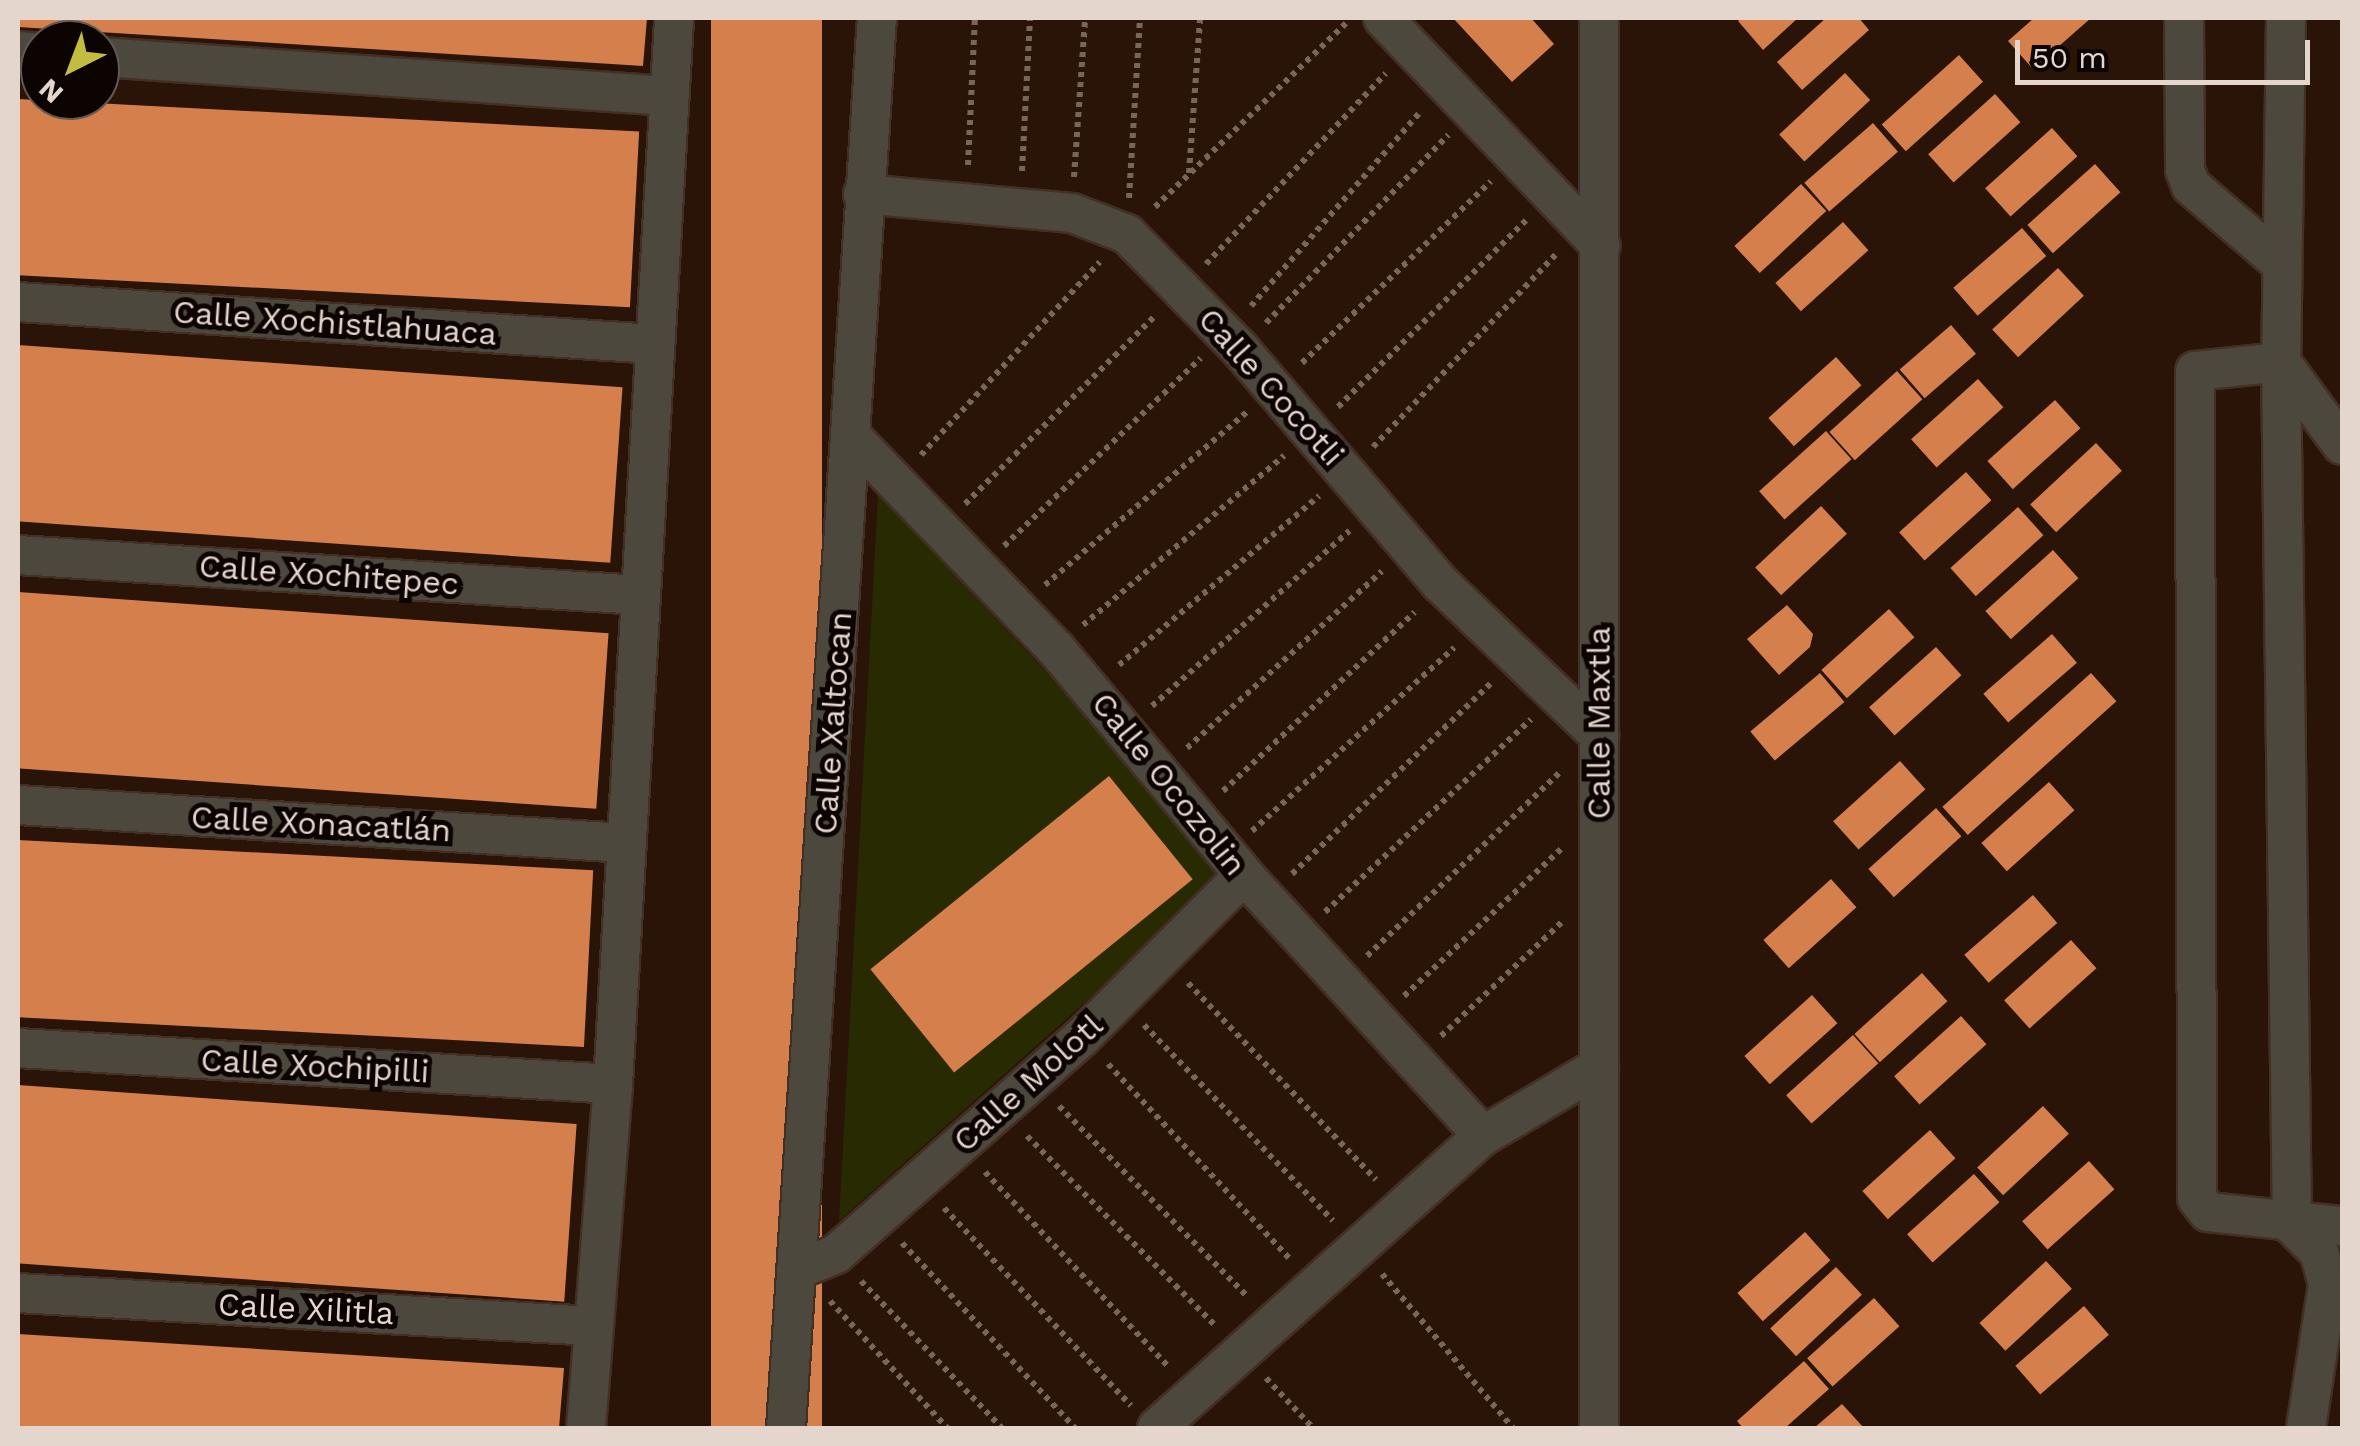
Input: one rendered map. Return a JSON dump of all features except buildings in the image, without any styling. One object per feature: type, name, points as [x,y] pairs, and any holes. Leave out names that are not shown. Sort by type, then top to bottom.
[{"type":"street","points":[[586,1428],[613,1084],[674,18]]},
{"type":"street","name":"Calle Xaltocan","points":[[786,1428],[877,18]]},
{"type":"street","points":[[1383,18],[1602,246]]},
{"type":"street","name":"Calle Maxtla","points":[[1599,18],[1599,1428]]},
{"type":"street","points":[[2184,18],[2185,170],[2191,186],[2282,264]]},
{"type":"street","points":[[2286,18],[2281,362],[2292,1225],[2319,1252],[2336,1289],[2306,1428]]},
{"type":"street","points":[[120,58],[670,96]]},
{"type":"street","name":"Calle Cocotli","points":[[863,194],[1072,213],[1127,234],[1275,388],[1408,547],[1528,673],[1599,735]]},
{"type":"street","name":"Calle Xochistlahuaca","points":[[18,302],[653,344]]},
{"type":"street","points":[[2281,362],[2342,445]]},
{"type":"street","points":[[2281,362],[2203,366],[2193,379],[2197,1198],[2208,1212],[2292,1225],[2342,1226]]},
{"type":"street","name":"Calle Ocozolin","points":[[851,436],[943,526],[1056,649],[1246,876],[1484,1136]]},
{"type":"street","name":"Calle Xochitepec","points":[[18,555],[640,595]]},
{"type":"street","name":"Calle Xonacatlán","points":[[18,805],[625,842]]},
{"type":"street","name":"Calle Molotl","points":[[797,1270],[836,1254],[1082,1037],[1246,876]]},
{"type":"street","name":"Calle Xochipilli","points":[[18,1048],[613,1084]]},
{"type":"street","points":[[1148,1421],[1197,1396],[1401,1207],[1484,1136],[1599,1067]]},
{"type":"street","name":"Calle Xilitla","points":[[18,1292],[594,1326]]},
{"type":"path","points":[[966,201],[975,18]]},
{"type":"path","points":[[1021,207],[1030,18]]},
{"type":"path","points":[[1072,213],[1085,18]]},
{"type":"path","points":[[1127,234],[1140,18]]},
{"type":"path","points":[[1189,174],[1200,18]]},
{"type":"path","points":[[897,481],[1127,234],[1351,18]]},
{"type":"path","points":[[943,526],[1182,289],[1410,47]]},
{"type":"path","points":[[1233,342],[1414,118]]},
{"type":"path","points":[[981,568],[1233,342],[1440,143]]},
{"type":"path","points":[[1018,609],[1275,388],[1482,189]]},
{"type":"path","points":[[1056,649],[1313,432],[1516,229]]},
{"type":"path","points":[[1091,688],[1347,472],[1551,260]]},
{"type":"path","points":[[1125,730],[1375,508]]},
{"type":"path","points":[[1160,772],[1408,547]]},
{"type":"path","points":[[1197,816],[1426,601]]},
{"type":"path","points":[[1246,876],[1462,640]]},
{"type":"path","points":[[1246,876],[1495,680]]},
{"type":"path","points":[[1299,935],[1527,722]]},
{"type":"path","points":[[1340,980],[1560,772]]},
{"type":"path","points":[[1378,1021],[1563,847]]},
{"type":"path","points":[[1414,1061],[1562,921]]},
{"type":"path","points":[[1163,956],[1401,1207]]},
{"type":"path","points":[[1118,998],[1359,1248],[1513,1428]]},
{"type":"path","points":[[1082,1037],[1315,1286]]},
{"type":"path","points":[[1033,1080],[1276,1326]]},
{"type":"path","points":[[1031,1140],[1313,1428]]},
{"type":"path","points":[[988,1176],[1197,1396]]},
{"type":"path","points":[[952,1217],[1148,1421]]},
{"type":"path","points":[[910,1254],[1076,1428]]},
{"type":"path","points":[[868,1290],[1002,1428]]},
{"type":"path","points":[[846,1315],[948,1428]]},
{"type":"green space","points":[[878,494],[1234,870],[839,1221]]}]
